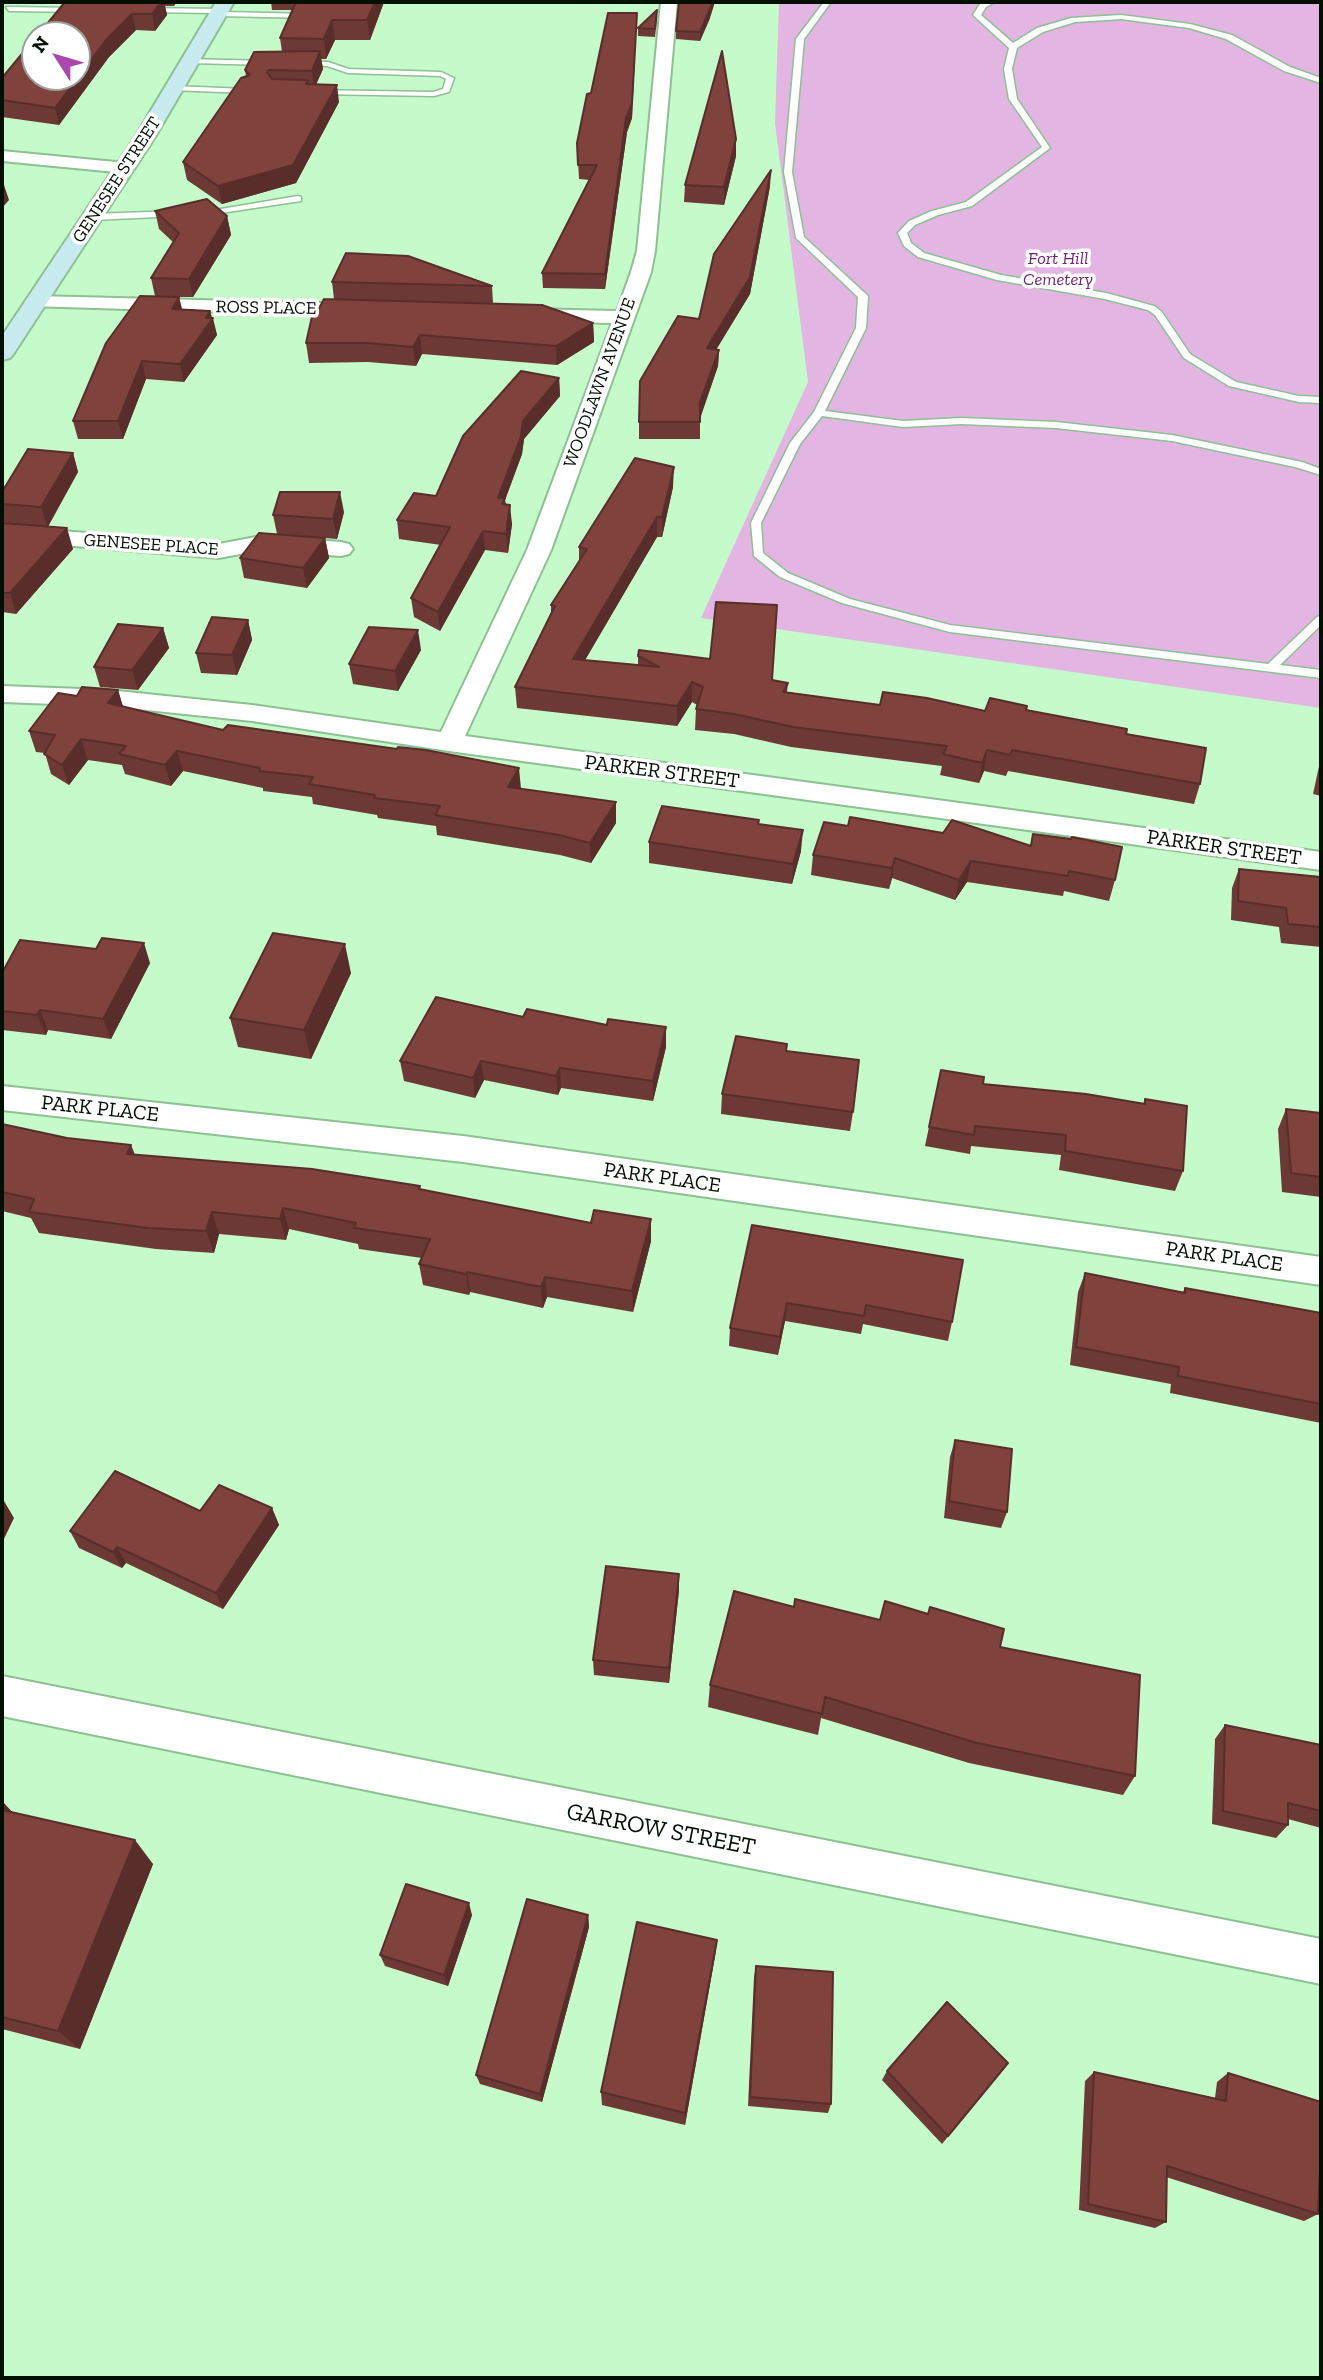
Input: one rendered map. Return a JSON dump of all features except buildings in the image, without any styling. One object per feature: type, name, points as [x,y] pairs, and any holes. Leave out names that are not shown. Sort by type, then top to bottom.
[{"type":"main road","name":"GENESEE STREET","points":[[2,353],[126,168],[221,9]]},
{"type":"street","name":"WOODLAWN AVENUE","points":[[449,743],[539,550],[646,251],[669,2]]},
{"type":"street","points":[[2,156],[126,168]]},
{"type":"street","name":"ROSS PLACE","points":[[35,302],[378,311]]},
{"type":"street","points":[[503,314],[624,317]]},
{"type":"street","name":"GENESEE PLACE","points":[[2,533],[219,551],[261,543],[341,549]]},
{"type":"street","name":"PARKER STREET","points":[[2,694],[108,698],[185,705],[1321,861]]},
{"type":"street","name":"PARK PLACE","points":[[2,1098],[463,1149],[1321,1271]]},
{"type":"street","name":"GARROW STREET","points":[[2,1696],[1321,1962]]},
{"type":"lane","points":[[827,2],[800,39],[788,172],[800,238],[863,296],[861,328],[820,413],[795,443],[774,482],[757,523],[758,554],[784,575],[846,601],[950,628],[1321,674]]},
{"type":"lane","points":[[991,2],[983,6],[977,15],[1013,47]]},
{"type":"lane","points":[[9,9],[88,10]]},
{"type":"lane","points":[[141,10],[221,9],[323,16]]},
{"type":"lane","points":[[1321,81],[1287,69],[1245,44],[1213,31],[1121,18],[1074,20],[1040,30],[1013,47],[1008,69],[1013,99],[1046,148],[969,204],[935,213],[912,223],[902,233],[907,244],[920,255],[1000,278],[1106,296],[1151,309],[1158,313],[1187,356],[1233,384],[1299,399],[1321,400]]},
{"type":"lane","points":[[190,61],[273,63]]},
{"type":"lane","points":[[287,63],[328,64],[348,71],[441,74],[450,78],[446,90],[434,94],[301,92]]},
{"type":"lane","points":[[174,88],[246,90]]},
{"type":"lane","points":[[193,214],[298,199]]},
{"type":"lane","points":[[94,217],[181,214]]},
{"type":"lane","points":[[820,413],[903,424],[962,421],[1056,425],[1159,436],[1298,464],[1321,472]]},
{"type":"lane","points":[[1270,668],[1321,620]]},
{"type":"green space","name":"Fort Hill Cemetery","points":[[779,2],[1309,2],[1321,5],[1321,708],[701,618],[808,382],[775,123]]}]
